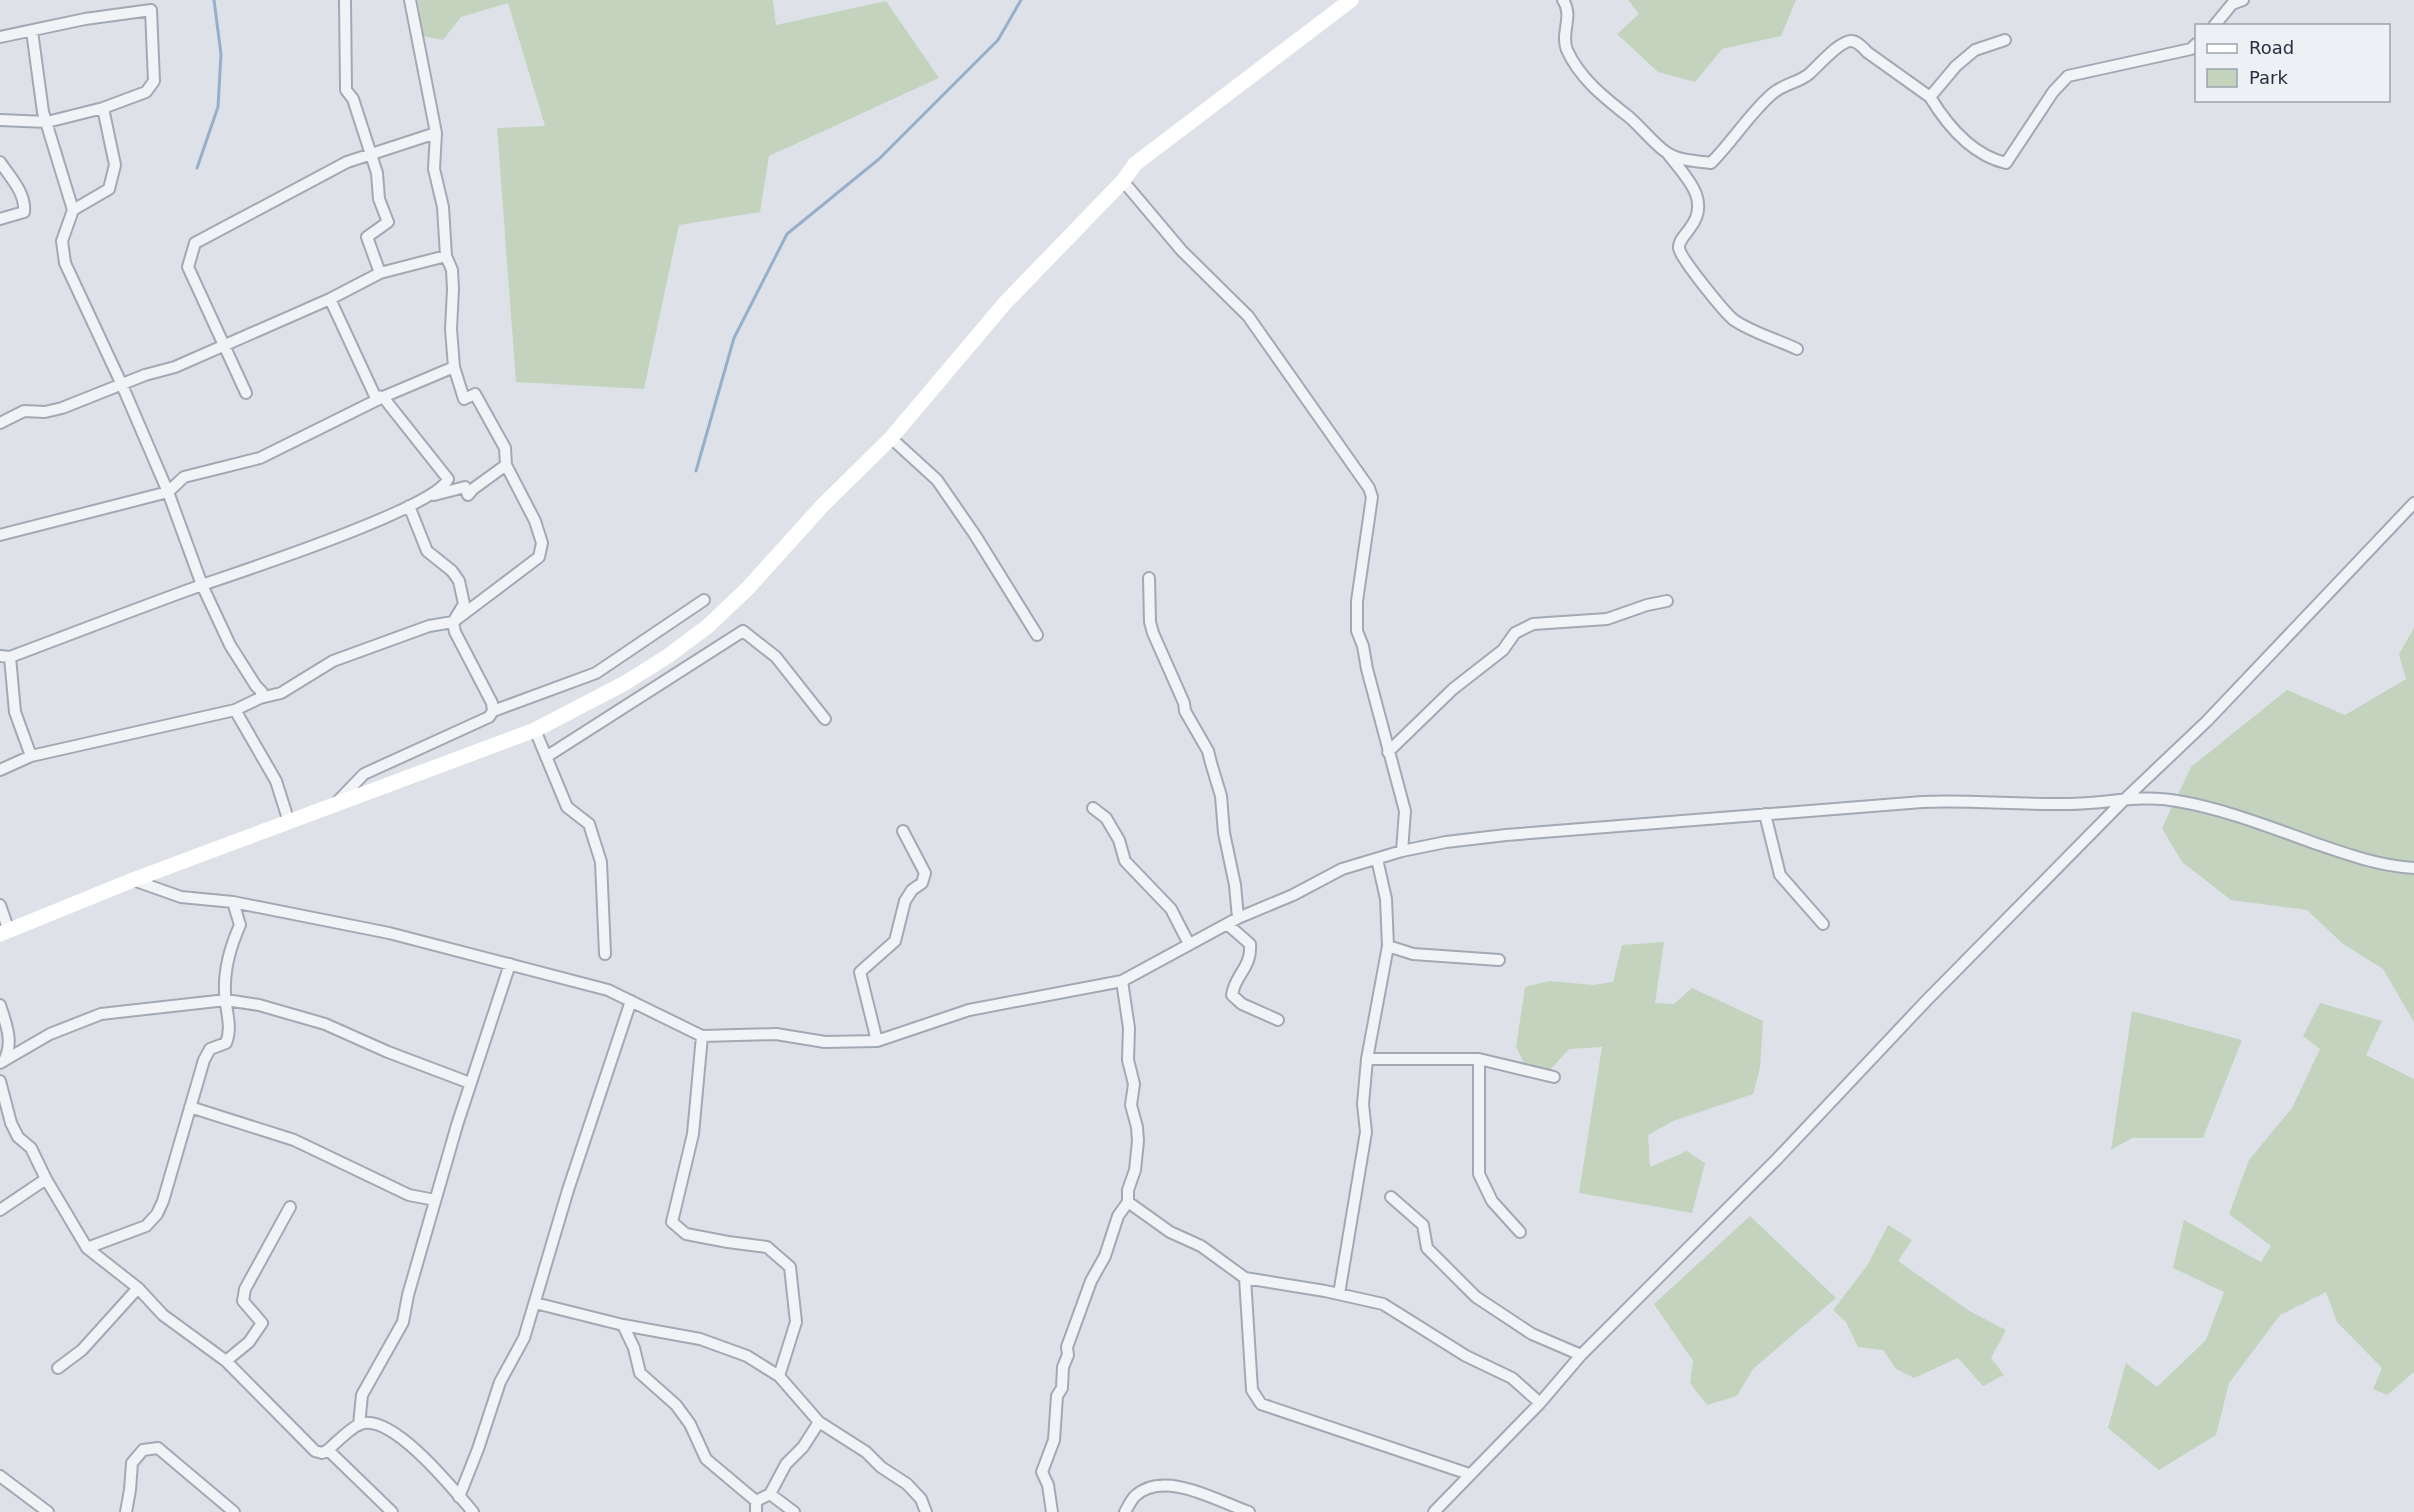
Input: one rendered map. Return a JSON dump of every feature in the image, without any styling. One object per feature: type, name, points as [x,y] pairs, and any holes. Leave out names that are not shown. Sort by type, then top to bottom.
[{"type":"main road","points":[[5,933],[133,880],[535,730],[625,683],[668,656],[708,626],[748,588],[822,506],[891,438],[1005,303],[1123,181],[1135,164],[1351,0]]},
{"type":"street","points":[[345,0],[346,90],[353,99],[377,173],[379,199],[388,222],[368,237],[380,273]]},
{"type":"street","points":[[0,770],[32,756],[235,710],[260,698],[281,693],[333,661],[429,626],[453,622],[539,557],[542,543],[535,521],[506,465],[506,448],[475,394],[464,399],[454,367],[451,329],[452,270],[446,256],[443,207],[434,169],[436,134],[410,0]]},
{"type":"street","points":[[1563,0],[1568,12],[1566,48],[1580,71],[1605,99],[1668,153],[1696,190],[1699,204],[1697,219],[1680,242],[1679,248],[1682,256],[1734,320],[1797,349]]},
{"type":"street","points":[[2216,24],[2232,4],[2243,0]]},
{"type":"street","points":[[0,37],[85,19],[151,10],[154,81],[146,92],[104,108],[47,122],[0,120]]},
{"type":"street","points":[[32,31],[43,112],[73,210],[62,241],[65,263],[122,385],[168,492],[202,585],[230,645],[262,692],[260,698]]},
{"type":"street","points":[[1930,97],[1956,66],[1975,50],[2005,40]]},
{"type":"street","points":[[1668,153],[1685,160],[1711,163],[1726,148],[1753,113],[1775,91],[1806,76],[1842,44],[1851,41],[1859,44],[1930,97],[1945,122],[1984,156],[2006,163],[2054,92],[2068,76],[2191,49],[2195,45]]},
{"type":"street","points":[[73,210],[109,189],[115,165],[104,108]]},
{"type":"street","points":[[246,393],[188,267],[195,243],[347,162],[436,134]]},
{"type":"street","points":[[0,162],[20,191],[25,204],[24,212],[0,219]]},
{"type":"street","points":[[1123,181],[1182,251],[1248,316],[1369,488],[1372,497],[1357,601],[1357,631],[1363,646],[1388,752],[1405,811],[1402,851]]},
{"type":"street","points":[[0,423],[24,411],[45,412],[62,408],[145,375],[176,367],[330,299],[380,273],[446,256]]},
{"type":"street","points":[[32,756],[15,712],[5,656],[310,548],[409,506],[445,485],[448,479],[383,397],[375,396],[330,299]]},
{"type":"street","points":[[0,535],[168,492],[184,477],[260,458],[383,397],[454,367]]},
{"type":"street","points":[[891,438],[936,480],[975,536],[1037,635]]},
{"type":"street","points":[[428,497],[465,487],[468,495],[506,465]]},
{"type":"street","points":[[1434,1512],[1540,1403],[1581,1355],[1777,1159],[1926,1001],[2126,798],[2206,721],[2414,503]]},
{"type":"street","points":[[409,506],[427,551],[452,571],[459,581],[464,604],[453,622],[455,632],[492,703],[493,711]]},
{"type":"street","points":[[1149,578],[1150,622],[1153,633],[1184,703],[1185,711],[1208,751],[1221,796],[1224,833],[1235,885],[1238,918]]},
{"type":"street","points":[[336,803],[364,774],[489,717],[493,711],[596,673],[704,600]]},
{"type":"street","points":[[1388,752],[1453,689],[1503,650],[1515,633],[1533,624],[1607,619],[1647,604],[1667,601]]},
{"type":"street","points":[[546,757],[743,631],[776,657],[825,719]]},
{"type":"street","points":[[235,710],[276,781],[289,822]]},
{"type":"street","points":[[535,730],[567,807],[589,824],[601,862],[605,954]]},
{"type":"street","points":[[133,880],[181,897],[233,902],[389,933],[608,990],[702,1036],[776,1034],[825,1042],[877,1041],[969,1010],[1122,981],[1238,918],[1293,895],[1341,869],[1402,851],[1446,842],[1506,835],[1922,802],[2071,804],[2126,798],[2154,798],[2179,801],[2246,819],[2357,858],[2391,866],[2414,868]]},
{"type":"street","points":[[1093,808],[1106,818],[1119,840],[1125,861],[1171,909],[1189,944]]},
{"type":"street","points":[[1765,814],[1779,875],[1823,924]]},
{"type":"street","points":[[877,1041],[860,972],[895,941],[905,901],[912,890],[922,883],[925,873],[903,831]]},
{"type":"street","points":[[1339,1294],[1366,1132],[1363,1104],[1367,1059],[1388,946],[1386,899],[1377,858]]},
{"type":"street","points":[[87,1248],[146,1226],[157,1214],[163,1201],[204,1060],[210,1049],[226,1043],[230,1033],[225,992],[232,944],[240,925],[233,902]]},
{"type":"street","points":[[0,905],[5,933]]},
{"type":"street","points":[[1227,924],[1250,944],[1251,955],[1246,968],[1234,983],[1233,995],[1242,1004],[1278,1020]]},
{"type":"street","points":[[1388,946],[1413,954],[1499,960]]},
{"type":"street","points":[[359,1425],[362,1395],[403,1322],[408,1295],[435,1200],[470,1083],[510,964]]},
{"type":"street","points":[[1052,1512],[1048,1485],[1042,1472],[1054,1440],[1058,1396],[1062,1388],[1063,1367],[1068,1355],[1067,1347],[1091,1281],[1105,1256],[1118,1216],[1128,1202],[1128,1190],[1135,1170],[1138,1141],[1131,1105],[1134,1084],[1128,1060],[1129,1028],[1122,981]]},
{"type":"street","points":[[1,1065],[50,1034],[101,1014],[226,1000],[259,1005],[325,1024],[388,1052],[470,1083]]},
{"type":"street","points":[[459,1497],[500,1382],[524,1338],[568,1190],[631,1001]]},
{"type":"street","points":[[0,1005],[10,1042],[9,1051],[1,1065]]},
{"type":"street","points":[[702,1036],[693,1134],[672,1222],[686,1234],[767,1246],[790,1267],[796,1322],[779,1376]]},
{"type":"street","points":[[1367,1059],[1479,1059],[1554,1077]]},
{"type":"street","points":[[1479,1059],[1479,1174],[1492,1201],[1520,1232]]},
{"type":"street","points":[[0,1081],[11,1123],[18,1137],[31,1148],[46,1179],[87,1248],[138,1288],[163,1315],[226,1361],[315,1450],[322,1453],[328,1450],[359,1425],[368,1423],[379,1425],[409,1444],[473,1512]]},
{"type":"street","points":[[190,1107],[294,1140],[409,1195],[435,1200]]},
{"type":"street","points":[[0,1210],[46,1179]]},
{"type":"street","points":[[1392,1197],[1424,1226],[1427,1248],[1476,1297],[1532,1334],[1581,1355]]},
{"type":"street","points":[[1128,1202],[1170,1232],[1200,1246],[1245,1278],[1383,1304],[1466,1356],[1512,1378],[1540,1403]]},
{"type":"street","points":[[226,1361],[249,1342],[262,1323],[243,1301],[245,1289],[290,1207]]},
{"type":"street","points":[[1245,1278],[1252,1390],[1261,1404],[1469,1474]]},
{"type":"street","points":[[58,1368],[82,1350],[138,1288]]},
{"type":"street","points":[[535,1303],[700,1339],[747,1356],[779,1376],[819,1422],[866,1452],[881,1467],[907,1484],[921,1499],[926,1512]]},
{"type":"street","points":[[623,1324],[634,1348],[640,1373],[676,1405],[690,1424],[706,1459],[756,1506],[770,1494],[786,1464],[803,1447],[819,1422]]},
{"type":"street","points":[[126,1512],[132,1463],[143,1450],[158,1448],[234,1512]]},
{"type":"street","points":[[328,1450],[392,1512]]},
{"type":"street","points":[[0,1476],[48,1512]]},
{"type":"street","points":[[1125,1512],[1134,1497],[1151,1486],[1173,1484],[1249,1512]]},
{"type":"street","points":[[770,1494],[794,1512]]},
{"type":"green space","points":[[418,0],[773,0],[776,25],[886,1],[939,78],[769,156],[760,212],[679,225],[644,389],[516,382],[497,128],[545,126],[508,3],[461,17],[443,40],[423,36]]},
{"type":"green space","points":[[1628,0],[1796,0],[1781,36],[1722,49],[1695,82],[1658,72],[1617,34],[1639,14]]},
{"type":"green space","points":[[2414,628],[2414,1022],[2383,969],[2343,944],[2307,910],[2231,900],[2182,862],[2162,828],[2191,767],[2287,690],[2345,715],[2406,679],[2399,654]]},
{"type":"green space","points":[[1664,942],[1655,1003],[1674,1004],[1692,988],[1763,1021],[1760,1068],[1753,1094],[1673,1121],[1648,1135],[1650,1167],[1687,1151],[1705,1163],[1692,1213],[1579,1193],[1602,1047],[1569,1049],[1548,1072],[1528,1071],[1516,1047],[1525,987],[1549,981],[1593,985],[1613,982],[1622,945]]},
{"type":"green space","points":[[2320,1003],[2382,1021],[2366,1055],[2414,1079],[2414,1372],[2387,1395],[2373,1389],[2382,1368],[2337,1322],[2326,1292],[2280,1315],[2229,1383],[2216,1435],[2159,1470],[2108,1428],[2126,1363],[2157,1387],[2206,1340],[2224,1292],[2173,1268],[2184,1220],[2261,1262],[2271,1246],[2229,1214],[2249,1160],[2292,1108],[2320,1049],[2303,1036]]},
{"type":"green space","points":[[2132,1011],[2242,1040],[2203,1138],[2132,1138],[2111,1150]]},
{"type":"green space","points":[[1750,1216],[1836,1298],[1753,1369],[1737,1396],[1707,1405],[1690,1383],[1693,1361],[1654,1304]]},
{"type":"green space","points":[[1888,1225],[1912,1240],[1898,1261],[1971,1312],[2006,1330],[1991,1358],[2004,1375],[1983,1386],[1958,1358],[1914,1378],[1896,1369],[1883,1350],[1858,1347],[1846,1322],[1833,1310],[1867,1266]]},
{"type":"waterway","points":[[197,168],[218,107],[221,54],[214,0]]},
{"type":"waterway","points":[[696,471],[734,338],[787,234],[879,159],[998,40],[1021,0]]}]
